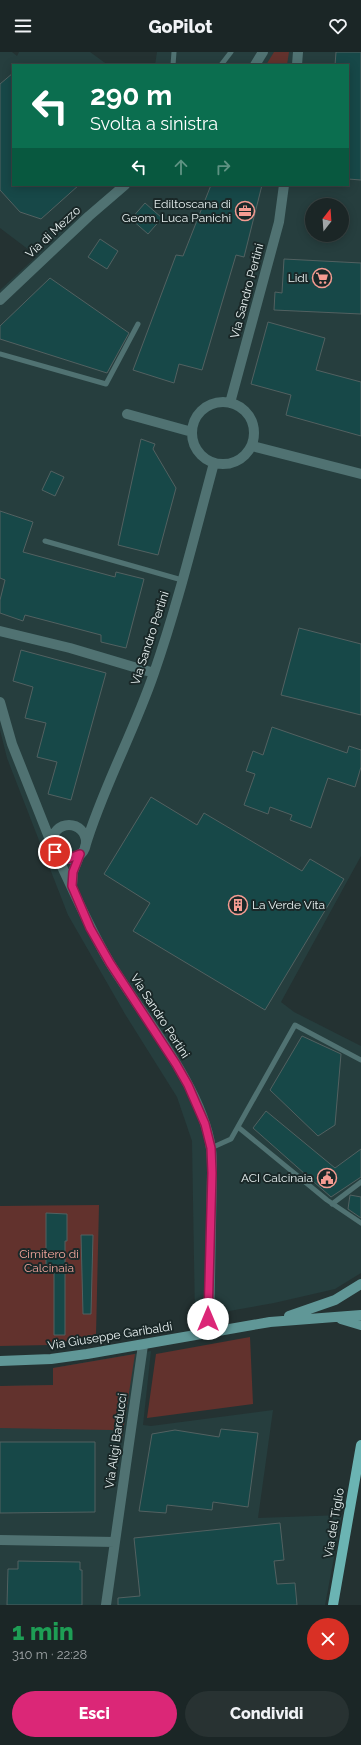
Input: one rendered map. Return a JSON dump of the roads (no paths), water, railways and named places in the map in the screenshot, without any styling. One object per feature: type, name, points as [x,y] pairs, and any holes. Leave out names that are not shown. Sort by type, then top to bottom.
[{"type":"main road","name":"Via del Tiglio","points":[[333,1605],[361,1445]]},
{"type":"street","points":[[256,64],[263,52]]},
{"type":"street","points":[[297,64],[298,52]]},
{"type":"street","name":"Via di Mezzo","points":[[0,300],[89,216],[124,186]]},
{"type":"street","name":"Via Sandro Pertini","points":[[230,404],[279,222],[284,186]]},
{"type":"street","points":[[218,403],[230,404],[239,407],[249,417],[254,432],[252,446],[240,459],[226,464],[214,463],[197,450],[192,432],[198,415],[202,410],[218,403]]},
{"type":"street","points":[[127,414],[192,432]]},
{"type":"street","points":[[252,446],[361,474]]},
{"type":"street","name":"Via Sandro Pertini","points":[[72,886],[73,872],[94,815],[135,722],[154,673],[182,580],[214,463]]},
{"type":"street","points":[[0,630],[70,648],[154,673]]},
{"type":"street","name":"Via Sandro Pertini","points":[[0,702],[12,744],[53,848],[72,886],[90,928],[110,963],[188,1085],[205,1124],[211,1148],[212,1173],[209,1333]]},
{"type":"street","points":[[41,817],[53,826],[66,826],[84,822],[94,815]]},
{"type":"street","points":[[66,826],[80,830],[84,835],[82,851],[67,859],[53,848],[54,833],[66,826]]},
{"type":"street","points":[[335,1300],[361,1284]]},
{"type":"street","points":[[270,1322],[335,1300],[361,1294]]},
{"type":"street","points":[[270,1322],[331,1316],[361,1315]]},
{"type":"street","points":[[331,1316],[361,1325]]},
{"type":"street","name":"Via Giuseppe Garibaldi","points":[[0,1361],[51,1359],[270,1322]]},
{"type":"street","name":"Via Aligi Barducci","points":[[106,1605],[143,1344]]},
{"type":"street","points":[[0,1540],[115,1542]]},
{"type":"lane","points":[[173,64],[174,52]]},
{"type":"lane","points":[[222,64],[231,52]]},
{"type":"lane","points":[[0,354],[106,384],[138,324]]},
{"type":"lane","points":[[45,541],[182,580]]},
{"type":"lane","points":[[211,1148],[227,1142],[238,1126],[295,1025],[361,1060]]},
{"type":"lane","points":[[238,1126],[332,1204],[361,1223]]},
{"type":"lane","points":[[332,1204],[361,1182]]},
{"type":"place","name":"Ediltoscana di Geom. Luca Panichi","points":[[245,211]]},
{"type":"place","name":"Lidl","points":[[322,278]]},
{"type":"place","name":"La Verde Vita","points":[[238,905]]},
{"type":"place","name":"ACI Calcinaia","points":[[327,1178]]},
{"type":"park label","name":"Cimitero di Calcinaia","points":[[49,1261]]}]
